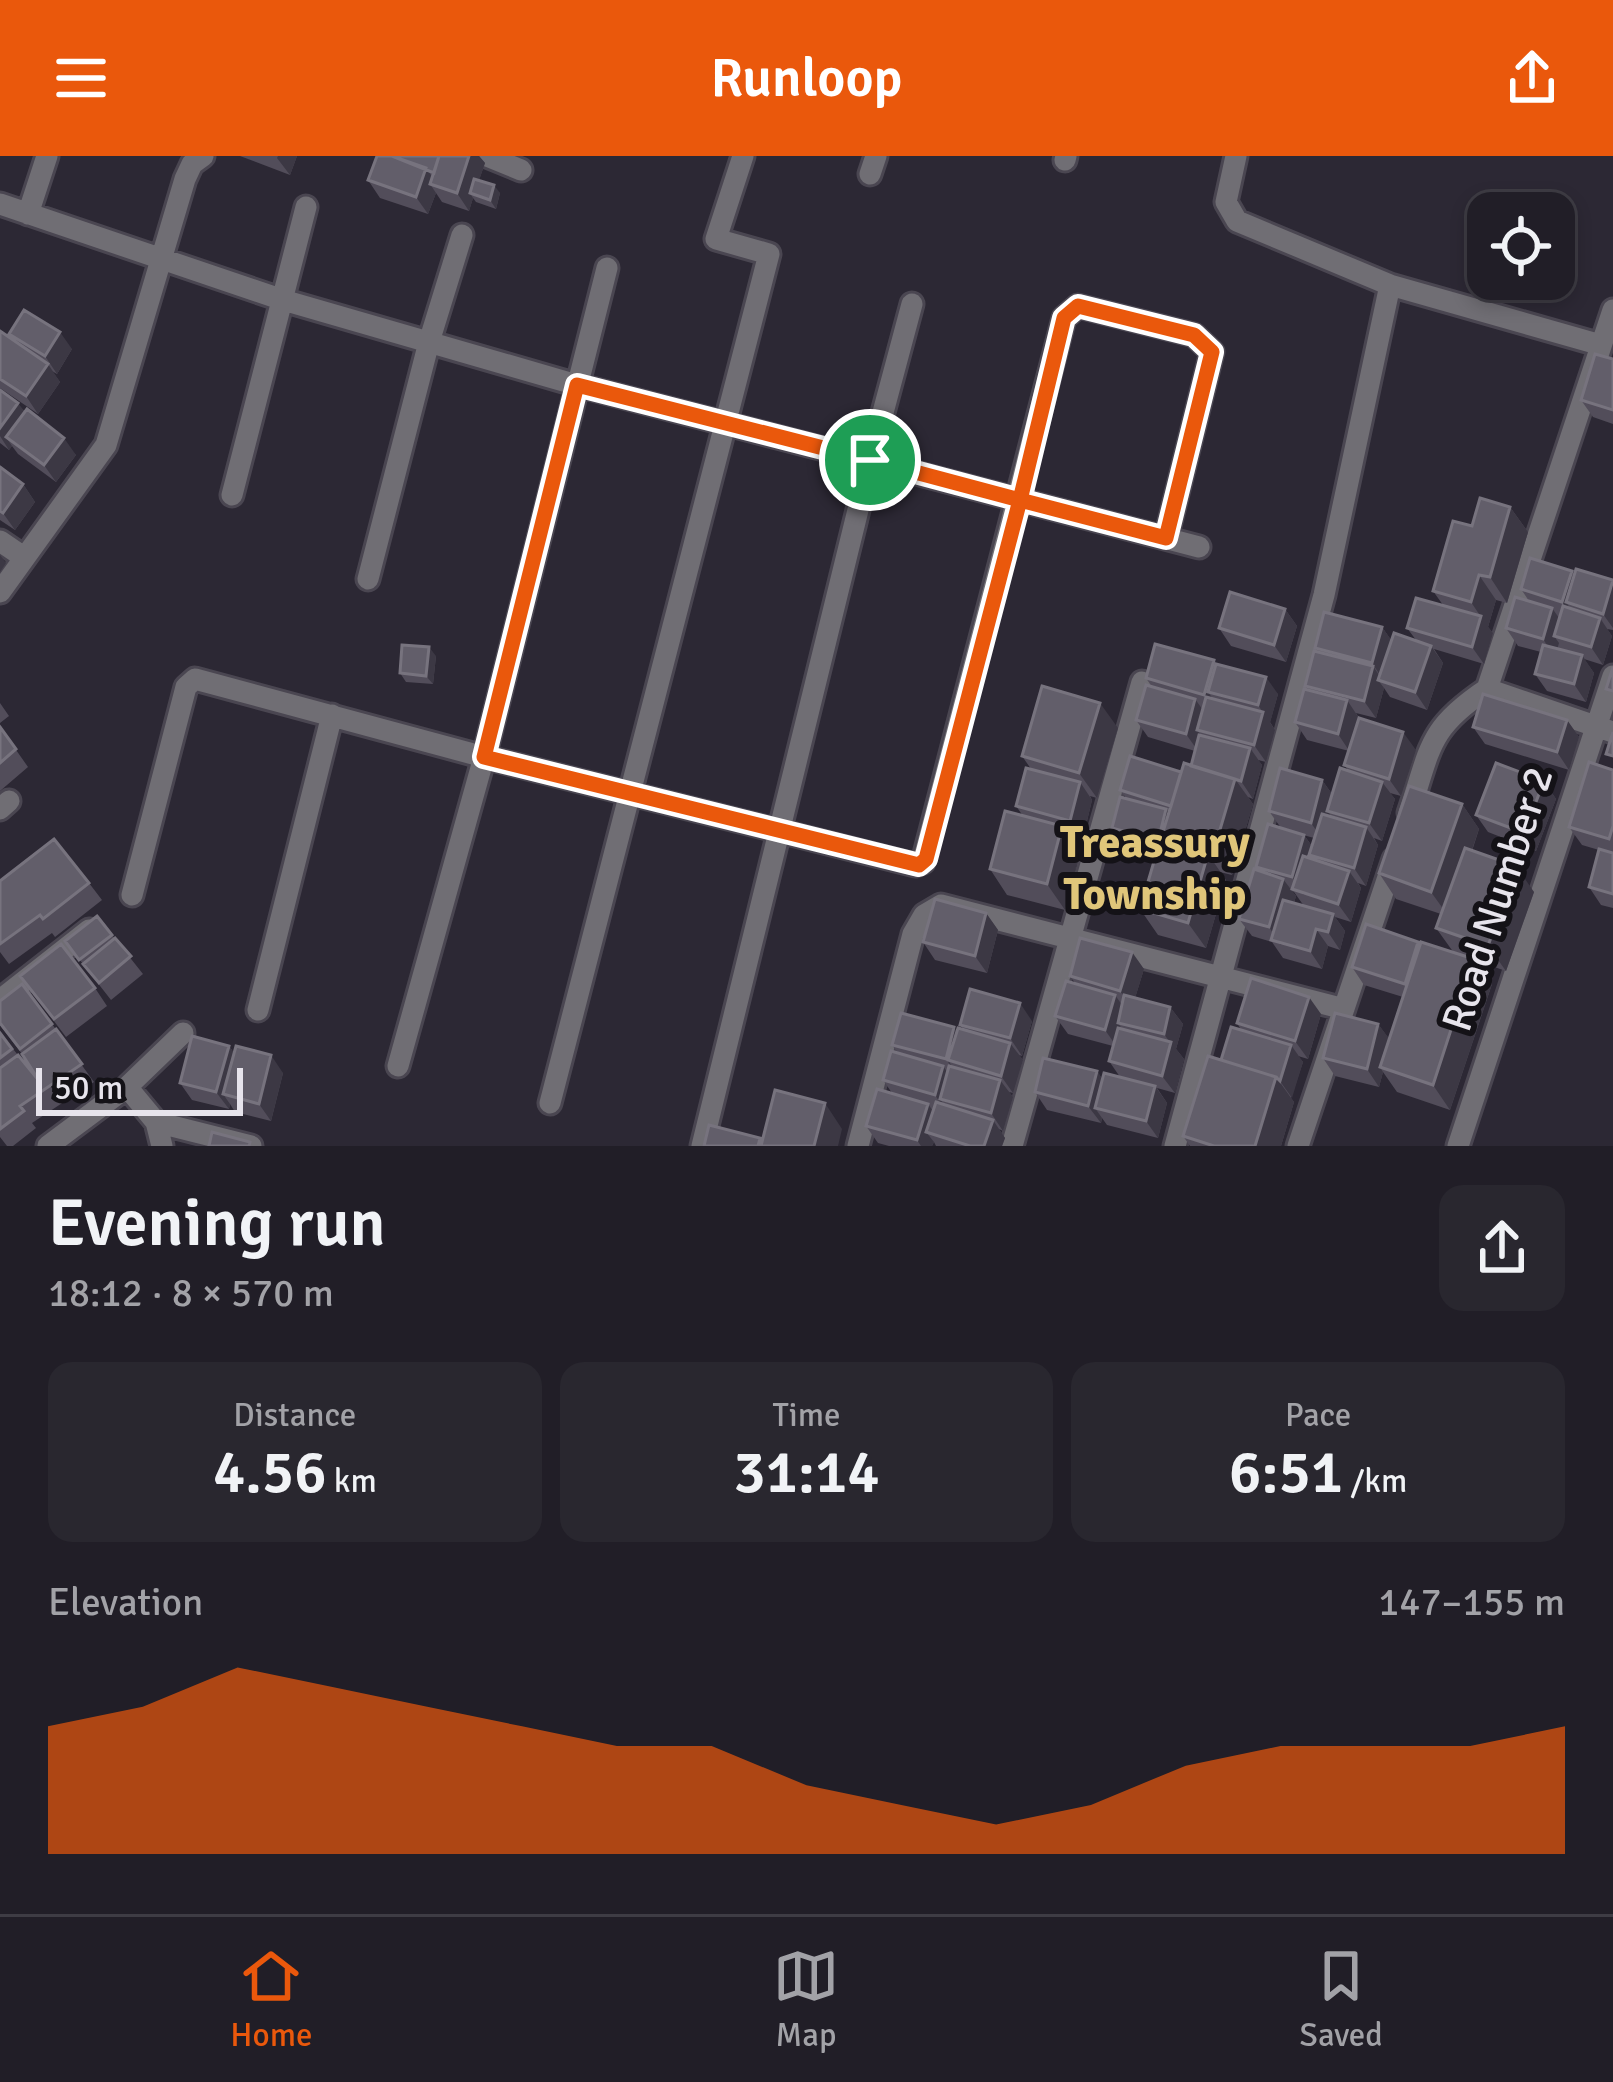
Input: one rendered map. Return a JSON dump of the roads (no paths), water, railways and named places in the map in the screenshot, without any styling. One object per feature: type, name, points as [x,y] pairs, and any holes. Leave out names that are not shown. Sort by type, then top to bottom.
[{"type":"street","points":[[28,214],[47,156]]},
{"type":"street","points":[[0,592],[106,445],[184,178],[203,156]]},
{"type":"street","points":[[487,156],[520,170]]},
{"type":"street","points":[[550,1103],[769,254],[716,239],[742,156]]},
{"type":"street","points":[[1236,156],[1226,202],[1237,221],[1390,285],[1601,345]]},
{"type":"street","points":[[0,205],[283,300],[577,385],[1199,548]]},
{"type":"street","points":[[232,495],[306,207]]},
{"type":"street","points":[[368,579],[429,342],[462,235]]},
{"type":"street","points":[[398,1066],[484,757],[608,268]]},
{"type":"street","points":[[1175,1146],[1324,595],[1390,285]]},
{"type":"street","points":[[701,1146],[912,304]]},
{"type":"street","points":[[132,895],[190,682],[195,679],[915,865],[926,859],[1067,313],[1078,306],[1194,335],[1212,352],[1166,538]]},
{"type":"street","points":[[1298,1146],[1437,729],[1487,689],[1613,310]]},
{"type":"street","points":[[0,541],[22,556]]},
{"type":"street","name":"Road Number 2","points":[[1459,1146],[1605,729],[1613,676]]},
{"type":"street","points":[[1012,1146],[1142,682]]},
{"type":"street","points":[[1487,689],[1605,729]]},
{"type":"street","points":[[258,1010],[332,715]]},
{"type":"street","points":[[858,1146],[913,934],[924,914],[941,905],[1344,1009]]},
{"type":"street","points":[[0,1000],[97,924]]},
{"type":"street","points":[[48,1146],[127,1087],[183,1033]]},
{"type":"street","points":[[127,1087],[156,1122],[162,1146]]},
{"type":"street","points":[[156,1122],[250,1146]]},
{"type":"district","name":"Treassury Township","points":[[1155,868]]}]
